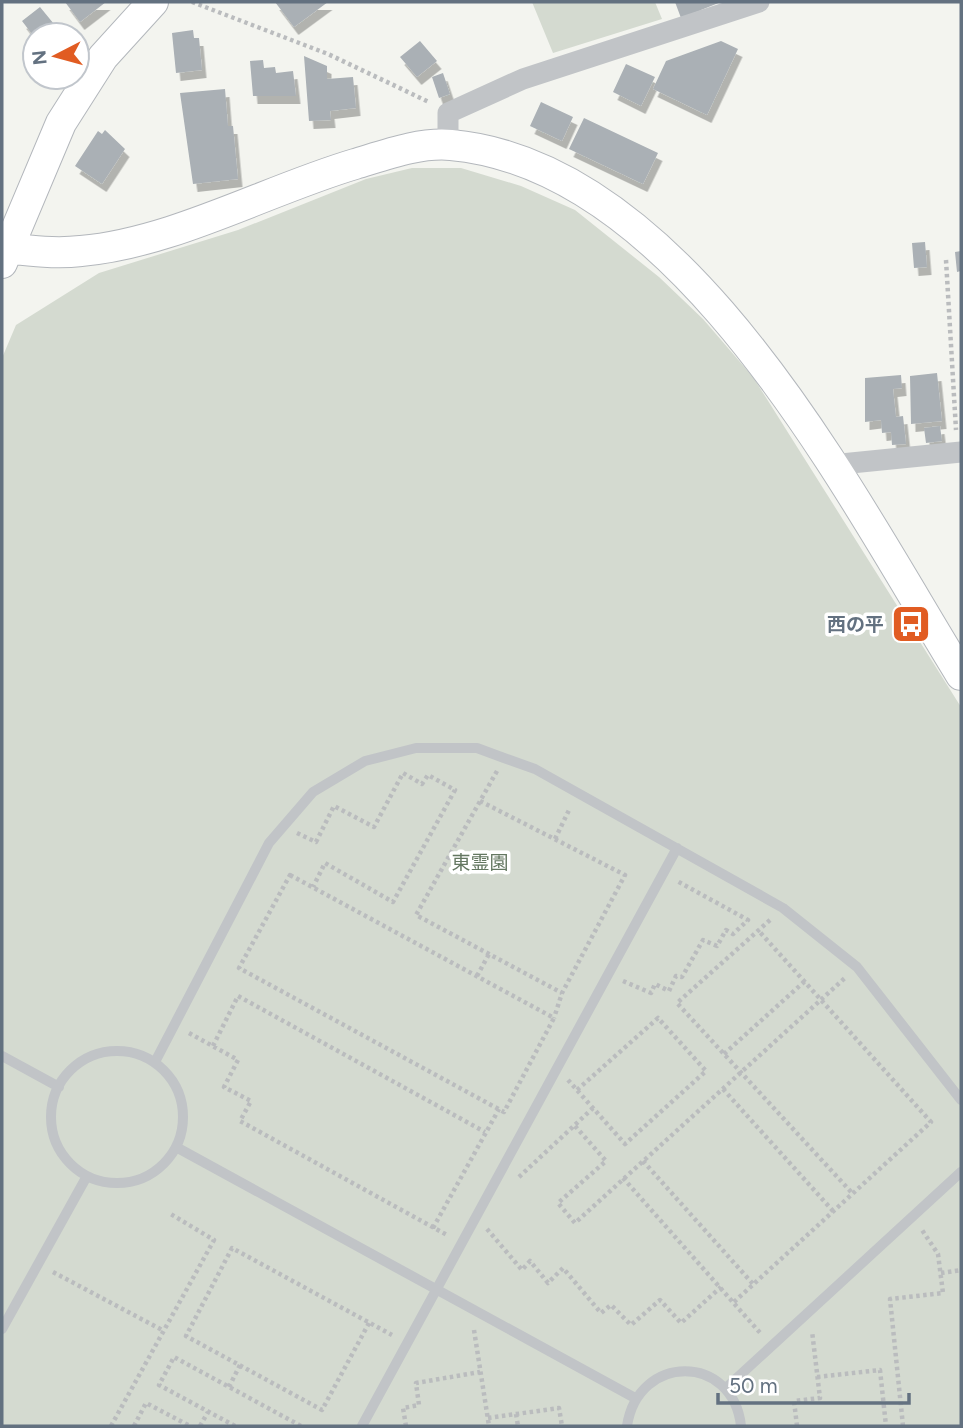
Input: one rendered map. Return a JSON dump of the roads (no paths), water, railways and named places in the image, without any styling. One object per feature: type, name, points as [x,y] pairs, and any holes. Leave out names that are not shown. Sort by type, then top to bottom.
[{"type":"street","points":[[153,2],[103,57],[61,123],[5,255],[82,251],[128,244],[351,165],[405,150],[448,144],[498,152],[562,178],[612,209],[671,257],[734,326],[831,465],[961,675]]},
{"type":"street","points":[[448,144],[448,113],[523,79],[759,2]]},
{"type":"street","points":[[831,465],[959,452]]},
{"type":"lane","points":[[155,1062],[269,843],[313,792],[365,761],[416,748],[477,748],[535,769],[783,908],[857,967],[961,1100]]},
{"type":"lane","points":[[362,1426],[438,1291],[677,848]]},
{"type":"lane","points":[[109,1051],[125,1051],[155,1062],[167,1073],[181,1101],[182,1133],[176,1147],[167,1161],[142,1179],[110,1183],[87,1176],[68,1161],[53,1133],[51,1118],[59,1087],[79,1063],[109,1051]]},
{"type":"lane","points":[[2,1056],[59,1087]]},
{"type":"lane","points":[[176,1147],[635,1398]]},
{"type":"lane","points":[[726,1388],[961,1172]]},
{"type":"lane","points":[[2,1329],[87,1176]]},
{"type":"lane","points":[[627,1426],[635,1398],[656,1378],[678,1371],[700,1373],[726,1388],[734,1400],[741,1426]]},
{"type":"place","name":"西の平","points":[[911,624]]},
{"type":"park label","name":"東霊園","points":[[480,862]]}]
